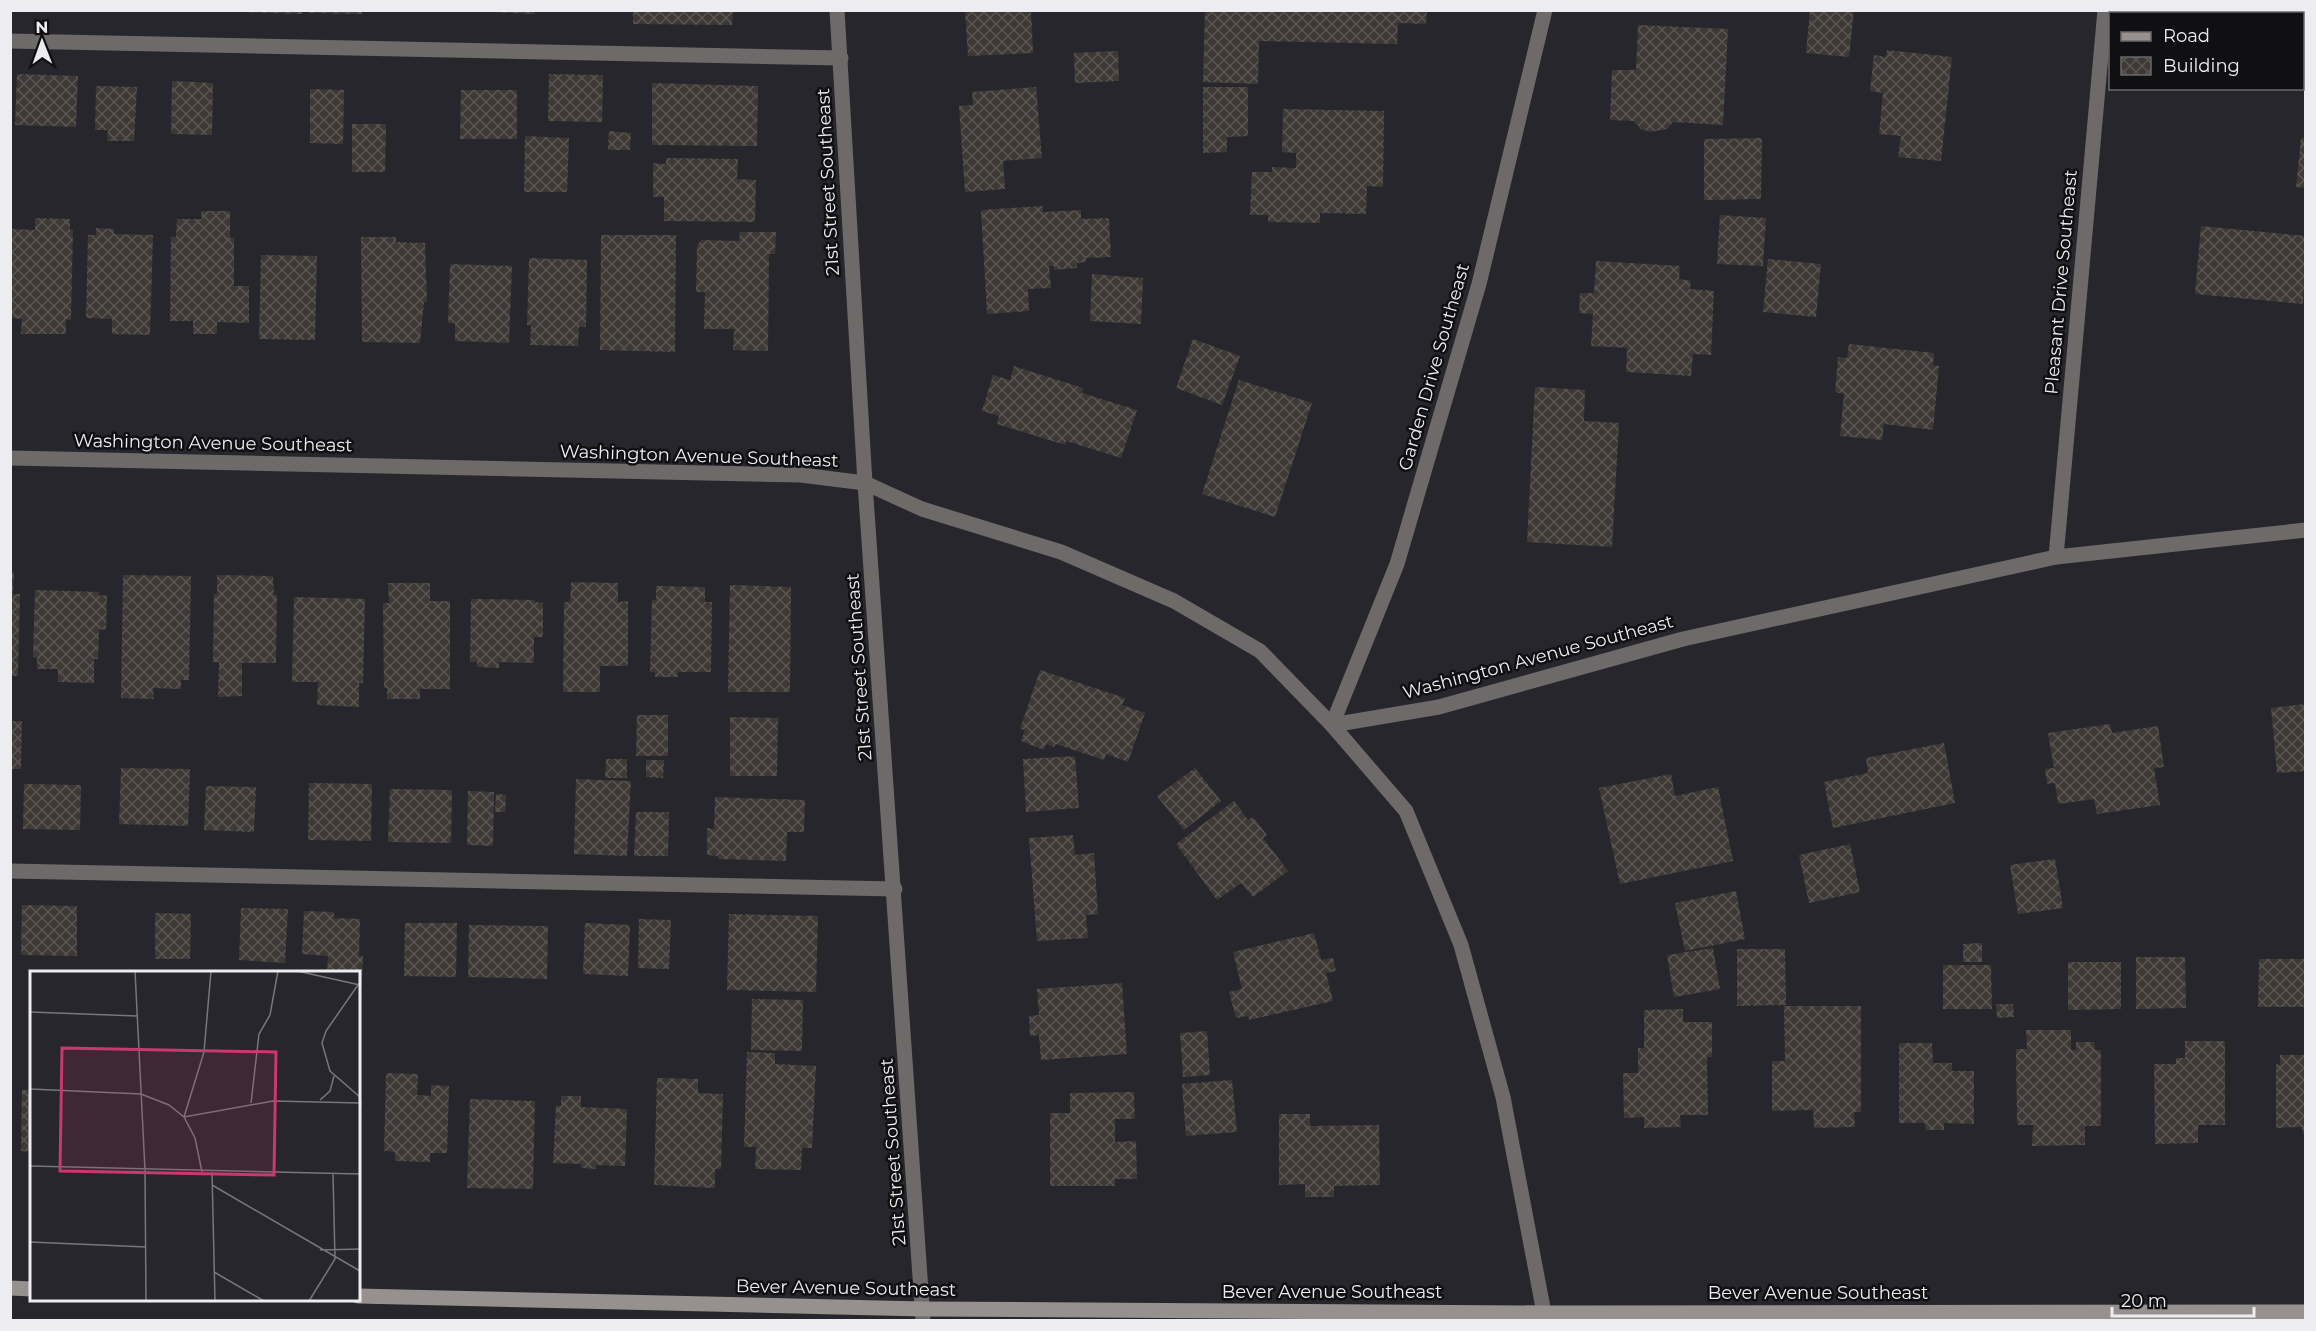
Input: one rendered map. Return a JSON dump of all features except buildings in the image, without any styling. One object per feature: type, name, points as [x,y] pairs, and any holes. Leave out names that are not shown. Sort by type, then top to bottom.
[{"type":"street","name":"21st Street Southeast","points":[[837,10],[865,483],[923,1315]]},
{"type":"street","name":"Garden Drive Southeast","points":[[1332,725],[1397,564],[1479,284],[1545,10]]},
{"type":"street","name":"Pleasant Drive Southeast","points":[[2056,557],[2105,10]]},
{"type":"street","points":[[10,41],[841,58]]},
{"type":"street","name":"Washington Avenue Southeast","points":[[10,458],[801,476],[865,483],[922,509],[1061,552],[1174,601],[1260,651],[1332,725],[1439,707],[1683,639],[2056,557],[2306,530]]},
{"type":"street","points":[[1332,725],[1406,811],[1461,945],[1503,1097],[1544,1313]]},
{"type":"street","points":[[10,871],[895,889]]},
{"type":"street","points":[[10,1288],[30,1289]]},
{"type":"street","name":"Bever Avenue Southeast","points":[[360,1296],[923,1315],[1544,1313],[1648,1316],[2306,1312]]}]
